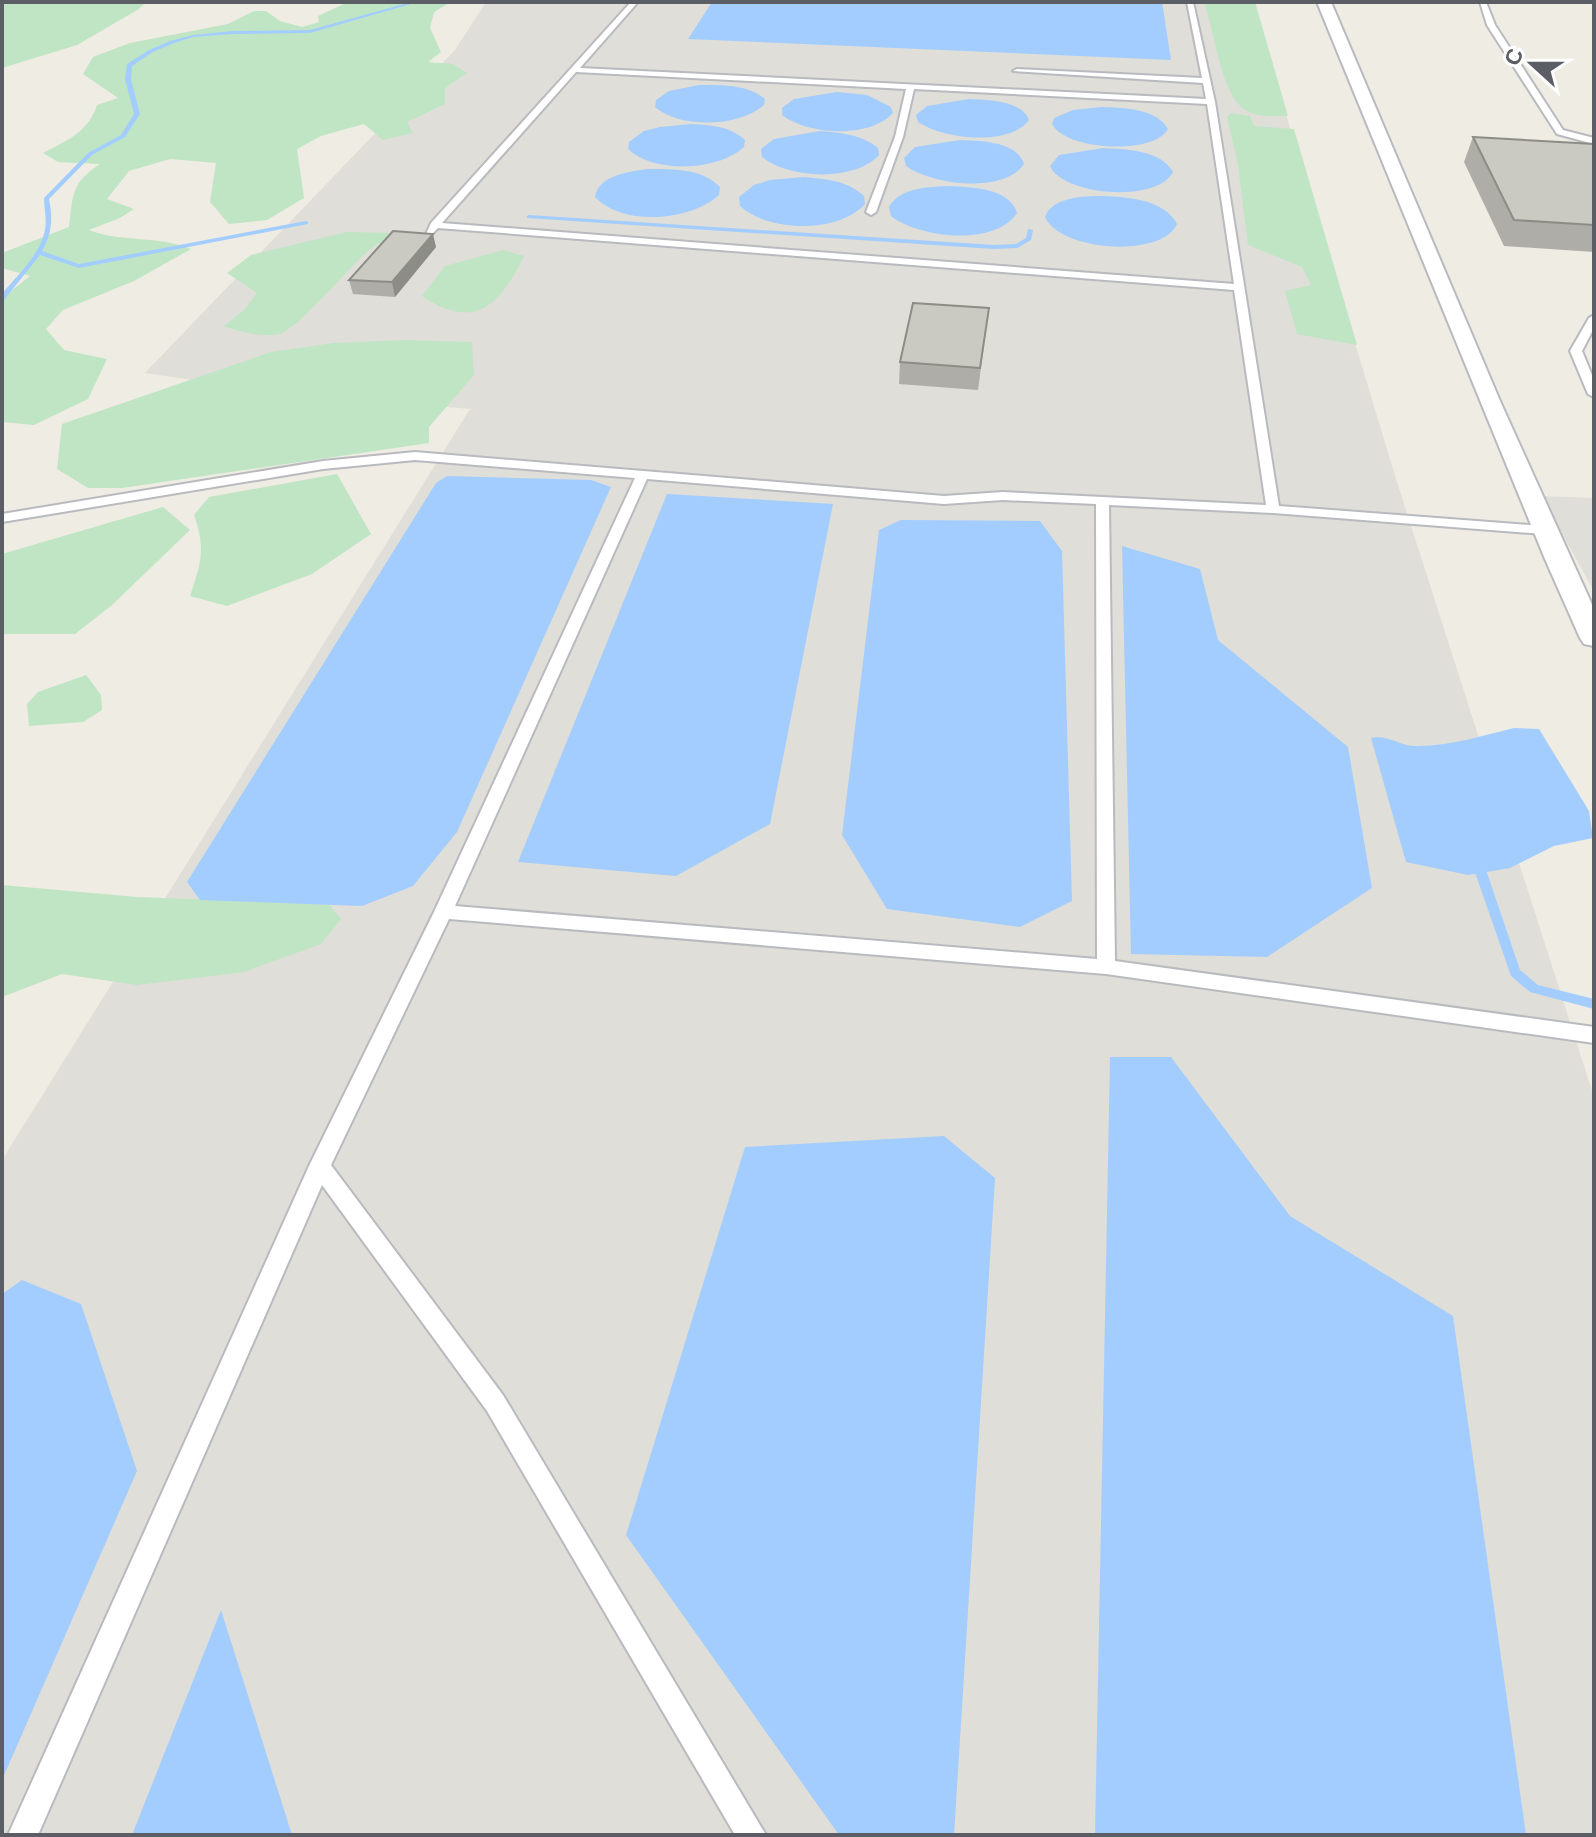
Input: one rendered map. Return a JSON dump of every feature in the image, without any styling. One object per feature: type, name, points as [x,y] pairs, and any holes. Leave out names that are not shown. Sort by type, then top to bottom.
[{"type":"street","points":[[1324,2],[1385,142],[1439,285],[1543,530],[1594,638]]},
{"type":"lane","points":[[422,239],[635,2]]},
{"type":"lane","points":[[1190,2],[1211,102],[1273,509]]},
{"type":"lane","points":[[1483,2],[1491,25],[1560,132],[1594,141]]},
{"type":"lane","points":[[573,70],[1211,102]]},
{"type":"lane","points":[[1017,71],[1207,81]]},
{"type":"lane","points":[[871,212],[899,137],[911,86]]},
{"type":"lane","points":[[434,225],[1238,287]]},
{"type":"lane","points":[[1594,318],[1576,351],[1594,394]]},
{"type":"lane","points":[[2,518],[323,465],[415,456],[944,500],[1003,496],[1273,509],[1543,530]]},
{"type":"lane","points":[[23,1835],[320,1166],[443,912],[642,476]]},
{"type":"lane","points":[[1102,503],[1106,967]]},
{"type":"lane","points":[[443,912],[1106,967],[1594,1035]]},
{"type":"lane","points":[[320,1166],[495,1403],[751,1835]]},
{"type":"shaded area","points":[[486,2],[1252,2],[1396,479],[1594,1097],[1594,1835],[2,1835],[2,1160],[470,409],[240,387],[145,373],[455,50]]},
{"type":"shaded area","points":[[1541,496],[1594,498],[1594,591]]},
{"type":"green space","points":[[2,2],[146,2],[77,45],[2,68]]},
{"type":"green space","points":[[348,2],[451,2],[434,12],[430,28],[441,52],[428,62],[453,64],[467,73],[445,88],[445,104],[407,122],[413,133],[383,140],[364,124],[321,136],[297,149],[304,198],[267,220],[229,224],[210,202],[216,163],[170,159],[129,171],[107,199],[134,209],[89,230],[191,249],[134,281],[63,310],[46,329],[64,350],[107,359],[88,399],[34,425],[2,422],[2,298],[30,276],[2,268],[2,253],[69,227],[75,191],[83,177],[100,164],[58,162],[43,153],[83,128],[97,105],[118,98],[83,74],[93,57],[130,43],[228,24],[254,11],[266,11],[280,21],[302,27],[319,22],[318,16]]},
{"type":"green space","points":[[1204,2],[1255,2],[1288,116],[1254,114],[1236,101],[1224,76]]},
{"type":"green space","points":[[1231,113],[1250,116],[1254,126],[1294,129],[1357,345],[1297,334],[1285,291],[1311,285],[1302,267],[1248,245],[1238,165],[1227,117]]},
{"type":"green space","points":[[347,232],[399,233],[371,249],[288,330],[265,335],[224,326],[244,310],[257,293],[227,273],[251,255]]},
{"type":"green space","points":[[503,250],[524,256],[505,288],[484,308],[457,312],[422,296],[445,266]]},
{"type":"green space","points":[[405,340],[472,342],[474,375],[429,427],[429,443],[122,488],[88,488],[57,469],[62,424],[271,352],[333,343]]},
{"type":"green space","points":[[337,474],[371,534],[312,574],[227,606],[190,596],[201,556],[194,515],[209,497]]},
{"type":"green space","points":[[163,507],[190,530],[112,605],[75,634],[2,634],[2,554]]},
{"type":"green space","points":[[86,675],[101,695],[102,710],[83,722],[29,726],[27,704],[38,692]]},
{"type":"green space","points":[[2,885],[137,897],[243,901],[316,889],[341,919],[321,944],[244,972],[137,985],[62,974],[2,997]]},
{"type":"water","points":[[712,2],[1162,2],[1171,60],[688,39]]},
{"type":"water","points":[[699,85],[734,86],[750,90],[765,99],[764,105],[740,118],[710,122],[679,119],[655,107],[656,100],[669,91]]},
{"type":"water","points":[[837,92],[867,95],[891,107],[893,113],[869,127],[838,131],[807,127],[782,115],[782,108],[794,99]]},
{"type":"water","points":[[969,99],[1012,105],[1025,113],[1029,120],[1020,129],[1007,134],[975,138],[943,133],[918,122],[916,115],[927,106]]},
{"type":"water","points":[[1102,107],[1147,113],[1163,122],[1168,129],[1159,138],[1145,143],[1109,146],[1074,140],[1060,133],[1052,124],[1054,118],[1073,110]]},
{"type":"water","points":[[691,124],[733,132],[745,140],[744,147],[719,161],[686,166],[653,163],[628,149],[629,142],[644,131]]},
{"type":"water","points":[[820,131],[865,140],[878,148],[879,155],[854,170],[821,174],[788,170],[762,157],[761,149],[774,139]]},
{"type":"water","points":[[960,140],[1006,147],[1020,156],[1024,164],[1001,180],[985,183],[949,182],[906,166],[904,158],[915,147]]},
{"type":"water","points":[[1103,148],[1152,155],[1173,172],[1164,182],[1149,188],[1111,192],[1073,184],[1058,176],[1050,166],[1059,155]]},
{"type":"water","points":[[647,169],[686,171],[705,176],[720,187],[719,195],[692,210],[657,217],[622,213],[607,207],[595,197],[608,179]]},
{"type":"water","points":[[803,177],[835,181],[850,187],[864,196],[865,204],[838,221],[803,226],[768,221],[740,206],[739,197],[754,185]]},
{"type":"water","points":[[949,186],[989,190],[1007,198],[1017,213],[1006,224],[992,231],[956,236],[919,230],[891,216],[889,207],[900,195],[916,189]]},
{"type":"water","points":[[1102,196],[1154,204],[1177,224],[1167,235],[1152,242],[1111,246],[1070,237],[1054,228],[1045,217],[1054,205],[1061,202],[1078,197]]},
{"type":"water","points":[[447,476],[591,480],[611,487],[457,832],[413,886],[362,906],[200,900],[187,882],[436,483]]},
{"type":"water","points":[[667,494],[833,504],[770,824],[676,876],[518,862]]},
{"type":"water","points":[[901,520],[1040,521],[1062,551],[1072,901],[1020,927],[887,909],[842,835],[879,530]]},
{"type":"water","points":[[1122,546],[1200,569],[1218,640],[1348,747],[1372,888],[1267,957],[1131,954]]},
{"type":"water","points":[[1514,728],[1539,729],[1589,811],[1593,838],[1554,846],[1510,868],[1468,875],[1406,862],[1371,738],[1382,737],[1408,745],[1426,746]]},
{"type":"water","points":[[1110,1057],[1171,1057],[1290,1216],[1453,1316],[1526,1835],[1095,1835]]},
{"type":"water","points":[[944,1136],[995,1178],[954,1835],[839,1835],[626,1535],[745,1147]]},
{"type":"water","points":[[22,1280],[81,1304],[137,1471],[2,1780],[2,1294]]},
{"type":"water","points":[[221,1610],[292,1835],[132,1835]]},
{"type":"building","points":[[1473,137],[1594,144],[1594,225],[1514,220]]},
{"type":"building","points":[[393,231],[433,234],[392,282],[349,280]]},
{"type":"building","points":[[913,303],[989,308],[980,368],[900,362]]},
{"type":"waterway","points":[[38,252],[48,229],[46,199],[90,154],[123,136],[137,114],[128,79],[129,65],[151,51],[193,36],[310,31],[416,2]]},
{"type":"waterway","points":[[529,217],[994,247],[1017,246],[1029,239],[1030,230]]},
{"type":"waterway","points":[[38,252],[79,266],[306,223]]},
{"type":"waterway","points":[[2,299],[38,252]]},
{"type":"waterway","points":[[1476,858],[1515,973],[1534,989],[1594,1004]]}]
